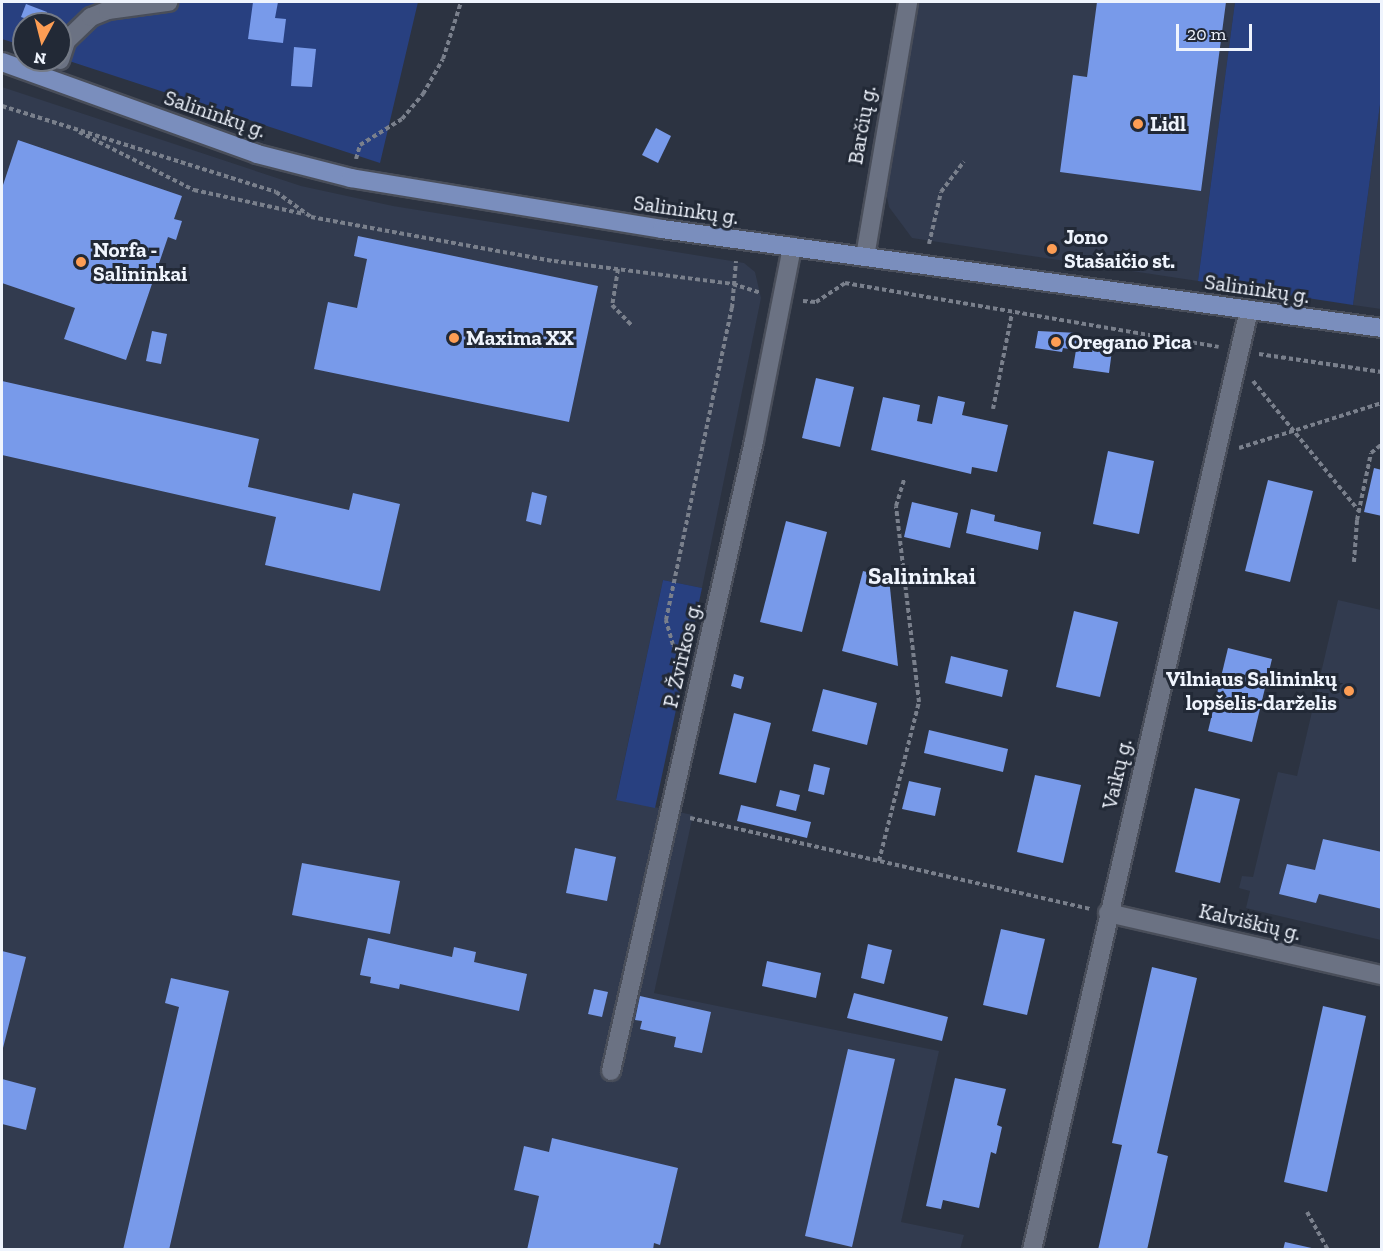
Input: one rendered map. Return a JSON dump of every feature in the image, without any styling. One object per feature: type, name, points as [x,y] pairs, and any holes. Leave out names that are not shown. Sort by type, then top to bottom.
[{"type":"main road","name":"Salininkų g.","points":[[2,62],[256,154],[351,178],[740,240],[1382,328]]},
{"type":"street","points":[[72,34],[91,17],[108,10],[168,2]]},
{"type":"street","name":"Barčių g.","points":[[864,257],[908,2]]},
{"type":"street","points":[[53,80],[56,72]]},
{"type":"street","name":"P. Žvirkos g.","points":[[611,1071],[700,677],[792,247]]},
{"type":"street","name":"Vaikų g.","points":[[1032,1250],[1108,913],[1250,310]]},
{"type":"street","name":"Kalviškių g.","points":[[1108,913],[1382,975]]},
{"type":"path","points":[[351,178],[360,145],[402,118],[423,94],[448,48],[460,2]]},
{"type":"path","points":[[2,106],[276,192],[307,215]]},
{"type":"path","points":[[64,124],[194,190],[307,215],[618,269],[733,284],[783,297],[816,302],[845,283],[920,295],[1239,356],[1382,372]]},
{"type":"path","points":[[920,295],[941,192],[964,162]]},
{"type":"path","points":[[700,677],[673,645],[666,620],[728,328],[740,240]]},
{"type":"path","points":[[618,269],[612,305],[631,325]]},
{"type":"path","points":[[993,409],[1012,313]]},
{"type":"path","points":[[1239,356],[1293,431],[1359,511]]},
{"type":"path","points":[[1215,456],[1382,403]]},
{"type":"path","points":[[1354,562],[1359,511],[1371,453],[1382,444]]},
{"type":"path","points":[[879,861],[919,702],[896,506],[904,479]]},
{"type":"path","points":[[669,814],[1108,913]]},
{"type":"path","points":[[1307,1212],[1328,1250]]},
{"type":"shaded area","points":[[2,2],[418,2],[380,163],[72,62],[72,12],[12,12],[12,42],[2,39]]},
{"type":"shaded area","points":[[919,2],[1235,2],[1198,281],[912,238],[889,207],[884,183]]},
{"type":"shaded area","points":[[1235,2],[1381,2],[1381,97],[1353,305],[1198,281]]},
{"type":"shaded area","points":[[2,87],[301,186],[393,206],[744,263],[755,272],[761,298],[702,588],[663,580],[616,799],[693,815],[654,993],[939,1051],[901,1222],[964,1235],[960,1249],[2,1250]]},
{"type":"shaded area","points":[[1381,97],[1381,309],[1353,305]]},
{"type":"shaded area","points":[[663,580],[702,588],[655,808],[616,800]]},
{"type":"shaded area","name":"Vilniaus Salininkų lopšelis-darželis","points":[[1338,600],[1381,610],[1381,940],[1246,908],[1250,891],[1239,888],[1242,876],[1253,877],[1278,772],[1297,776]]},
{"type":"building","points":[[253,2],[278,2],[275,18],[286,19],[283,43],[248,39]]},
{"type":"building","name":"Lidl","points":[[1097,2],[1226,2],[1201,191],[1060,172],[1073,75],[1087,77]]},
{"type":"building","points":[[26,4],[47,12],[23,12]]},
{"type":"building","points":[[294,47],[316,49],[312,87],[291,86]]},
{"type":"building","points":[[656,128],[671,136],[658,163],[642,155]]},
{"type":"building","name":"Norfa - Salininkai","points":[[18,140],[182,196],[174,219],[182,221],[176,240],[168,237],[126,360],[64,339],[75,308],[2,283],[2,188]]},
{"type":"building","name":"Maxima XX","points":[[358,236],[598,286],[569,422],[314,369],[328,302],[357,308],[367,259],[354,256]]},
{"type":"building","points":[[152,331],[167,334],[161,364],[146,361]]},
{"type":"building","points":[[1038,331],[1078,333],[1077,338],[1113,343],[1109,373],[1073,368],[1076,350],[1063,348],[1062,352],[1035,348]]},
{"type":"building","points":[[816,378],[854,387],[840,447],[802,438]]},
{"type":"building","points":[[2,381],[259,439],[248,487],[349,510],[353,493],[400,504],[380,591],[265,565],[276,517],[2,455]]},
{"type":"building","points":[[938,396],[965,402],[962,415],[1008,425],[997,472],[972,467],[971,474],[871,450],[883,397],[920,405],[917,421],[932,424]]},
{"type":"building","points":[[1108,451],[1154,461],[1139,534],[1093,524]]},
{"type":"building","points":[[1374,468],[1382,470],[1382,516],[1364,512]]},
{"type":"building","points":[[1268,480],[1313,491],[1290,582],[1245,571]]},
{"type":"building","points":[[532,492],[547,496],[541,525],[526,521]]},
{"type":"building","points":[[912,502],[958,513],[950,548],[904,537]]},
{"type":"building","points":[[971,509],[995,515],[994,521],[1041,532],[1038,550],[966,533]]},
{"type":"building","points":[[786,521],[827,532],[802,632],[760,622]]},
{"type":"building","points":[[863,571],[889,578],[898,666],[842,651]]},
{"type":"building","points":[[1074,611],[1118,622],[1100,697],[1056,687]]},
{"type":"building","points":[[1228,648],[1272,659],[1252,742],[1208,731]]},
{"type":"building","points":[[951,656],[1008,670],[1002,697],[945,683]]},
{"type":"building","points":[[734,674],[744,677],[741,689],[731,686]]},
{"type":"building","points":[[823,689],[877,703],[867,745],[812,731]]},
{"type":"building","points":[[734,713],[771,723],[756,783],[719,774]]},
{"type":"building","points":[[929,730],[1008,749],[1003,772],[924,753]]},
{"type":"building","points":[[814,764],[830,768],[824,795],[808,791]]},
{"type":"building","points":[[1035,775],[1081,785],[1063,863],[1017,852]]},
{"type":"building","points":[[909,781],[941,788],[935,816],[902,809]]},
{"type":"building","points":[[1195,788],[1240,799],[1220,883],[1175,872]]},
{"type":"building","points":[[780,790],[800,795],[796,811],[776,806]]},
{"type":"building","points":[[741,805],[811,822],[807,838],[737,821]]},
{"type":"building","points":[[1323,839],[1382,852],[1382,909],[1319,894],[1316,903],[1279,894],[1287,864],[1315,870]]},
{"type":"building","points":[[575,848],[616,857],[607,901],[566,893]]},
{"type":"building","points":[[302,863],[400,881],[390,934],[292,915]]},
{"type":"building","points":[[1001,929],[1045,939],[1027,1015],[983,1005]]},
{"type":"building","points":[[368,938],[452,957],[454,947],[476,952],[474,962],[527,974],[519,1011],[400,984],[399,989],[370,983],[371,977],[360,975]]},
{"type":"building","points":[[868,944],[892,950],[884,984],[861,978]]},
{"type":"building","points":[[2,951],[26,957],[2,1052]]},
{"type":"building","points":[[767,961],[821,973],[816,998],[762,986]]},
{"type":"building","points":[[1152,967],[1197,978],[1157,1153],[1168,1156],[1147,1250],[1098,1250],[1122,1145],[1112,1143]]},
{"type":"building","points":[[171,978],[229,991],[169,1250],[123,1250],[179,1007],[165,1003]]},
{"type":"building","points":[[594,989],[608,992],[602,1017],[588,1014]]},
{"type":"building","points":[[854,993],[948,1017],[942,1041],[847,1018]]},
{"type":"building","points":[[640,996],[711,1012],[702,1053],[674,1047],[676,1037],[640,1029],[642,1021],[635,1020]]},
{"type":"building","points":[[1323,1006],[1366,1016],[1327,1192],[1284,1182]]},
{"type":"building","points":[[848,1049],[895,1059],[852,1247],[805,1236]]},
{"type":"building","points":[[955,1078],[1006,1089],[997,1125],[1002,1127],[996,1154],[991,1152],[979,1208],[943,1200],[941,1209],[926,1206]]},
{"type":"building","points":[[2,1079],[36,1088],[26,1130],[2,1124]]},
{"type":"building","points":[[552,1138],[678,1168],[660,1245],[654,1243],[653,1250],[527,1250],[539,1196],[514,1190],[524,1146],[549,1152]]},
{"type":"building","points":[[1285,1242],[1316,1249],[1316,1250],[1283,1250]]},
{"type":"place","name":"Lidl","points":[[1138,124]]},
{"type":"place","name":"Jono Stašaičio st.","points":[[1052,249]]},
{"type":"place","name":"Norfa - Salininkai","points":[[81,262]]},
{"type":"place","name":"Maxima XX","points":[[454,338]]},
{"type":"place","name":"Oregano Pica","points":[[1056,342]]},
{"type":"place","name":"Vilniaus Salininkų lopšelis-darželis","points":[[1349,691]]},
{"type":"district","name":"Salininkai","points":[[922,576]]}]
